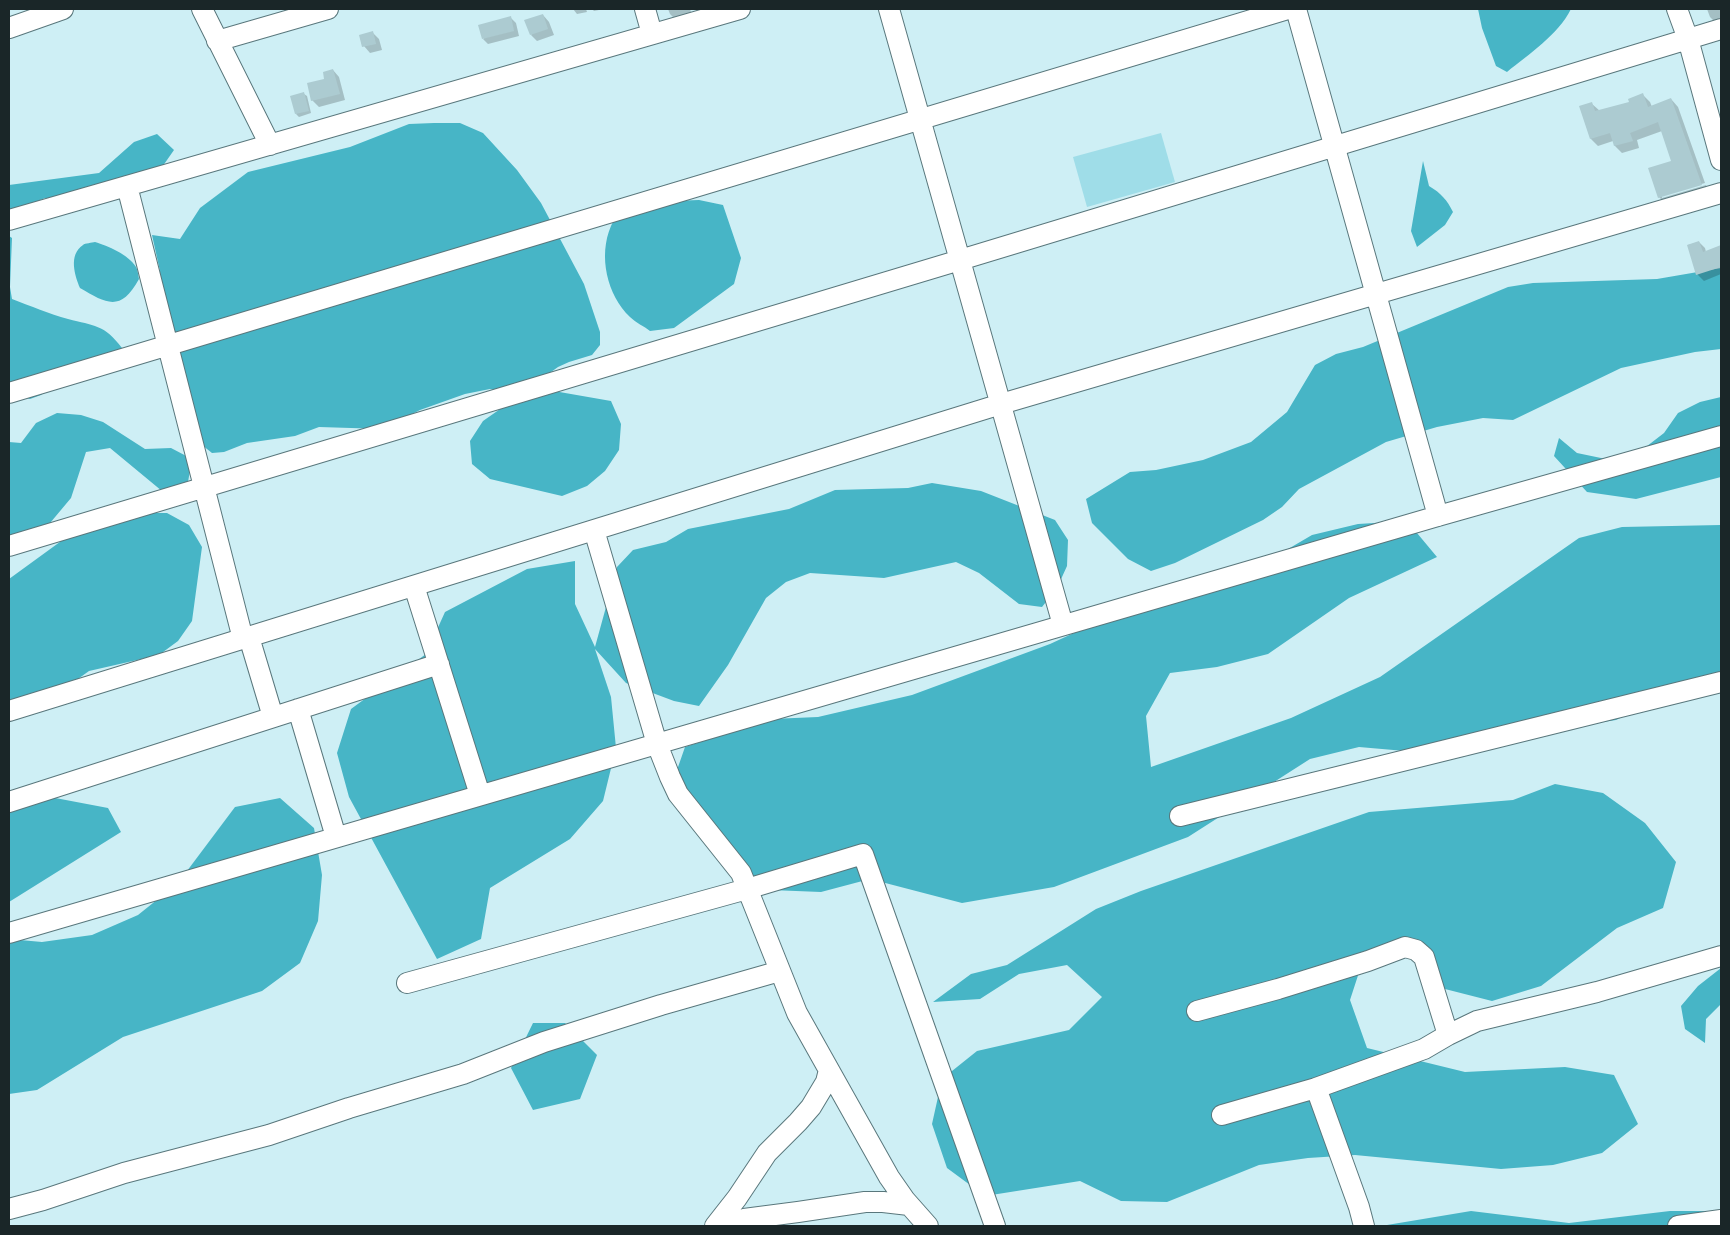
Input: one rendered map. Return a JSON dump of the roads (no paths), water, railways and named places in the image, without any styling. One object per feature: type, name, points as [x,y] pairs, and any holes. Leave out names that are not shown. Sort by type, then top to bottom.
[{"type":"street","points":[[9,28],[63,9]]},
{"type":"street","points":[[202,9],[270,145]]},
{"type":"street","points":[[217,41],[328,9]]},
{"type":"street","points":[[645,9],[652,34]]},
{"type":"street","points":[[9,220],[740,9]]},
{"type":"street","points":[[889,9],[1063,625]]},
{"type":"street","points":[[9,393],[1288,9]]},
{"type":"street","points":[[1296,9],[1438,516]]},
{"type":"street","points":[[1677,9],[1688,39],[1721,160]]},
{"type":"street","points":[[9,546],[1721,29]]},
{"type":"street","points":[[127,186],[204,488],[246,638],[273,717]]},
{"type":"street","points":[[9,711],[1001,404],[1721,193]]},
{"type":"street","points":[[9,933],[1438,516],[1721,436]]},
{"type":"street","points":[[594,530],[657,744],[678,794],[740,873],[797,1013],[889,1177],[909,1205],[928,1226]]},
{"type":"street","points":[[414,586],[480,795]]},
{"type":"street","points":[[9,802],[439,664]]},
{"type":"street","points":[[1180,816],[1721,682]]},
{"type":"street","points":[[298,709],[336,837]]},
{"type":"street","points":[[407,983],[746,889],[863,854],[994,1226]]},
{"type":"street","points":[[1197,1011],[1368,962],[1406,947],[1416,950],[1424,956],[1448,1035]]},
{"type":"street","points":[[1222,1114],[1316,1088],[1424,1049],[1477,1021],[1597,992],[1721,956]]},
{"type":"street","points":[[9,1209],[43,1200],[124,1173],[269,1135],[349,1108],[463,1074],[544,1042],[660,1005],[780,971]]},
{"type":"street","points":[[715,1226],[737,1198],[767,1153],[811,1107],[826,1082],[829,1070]]},
{"type":"street","points":[[1316,1088],[1359,1207],[1364,1226]]},
{"type":"street","points":[[720,1226],[744,1219],[864,1202],[909,1205]]},
{"type":"street","points":[[1678,1226],[1721,1220]]}]
